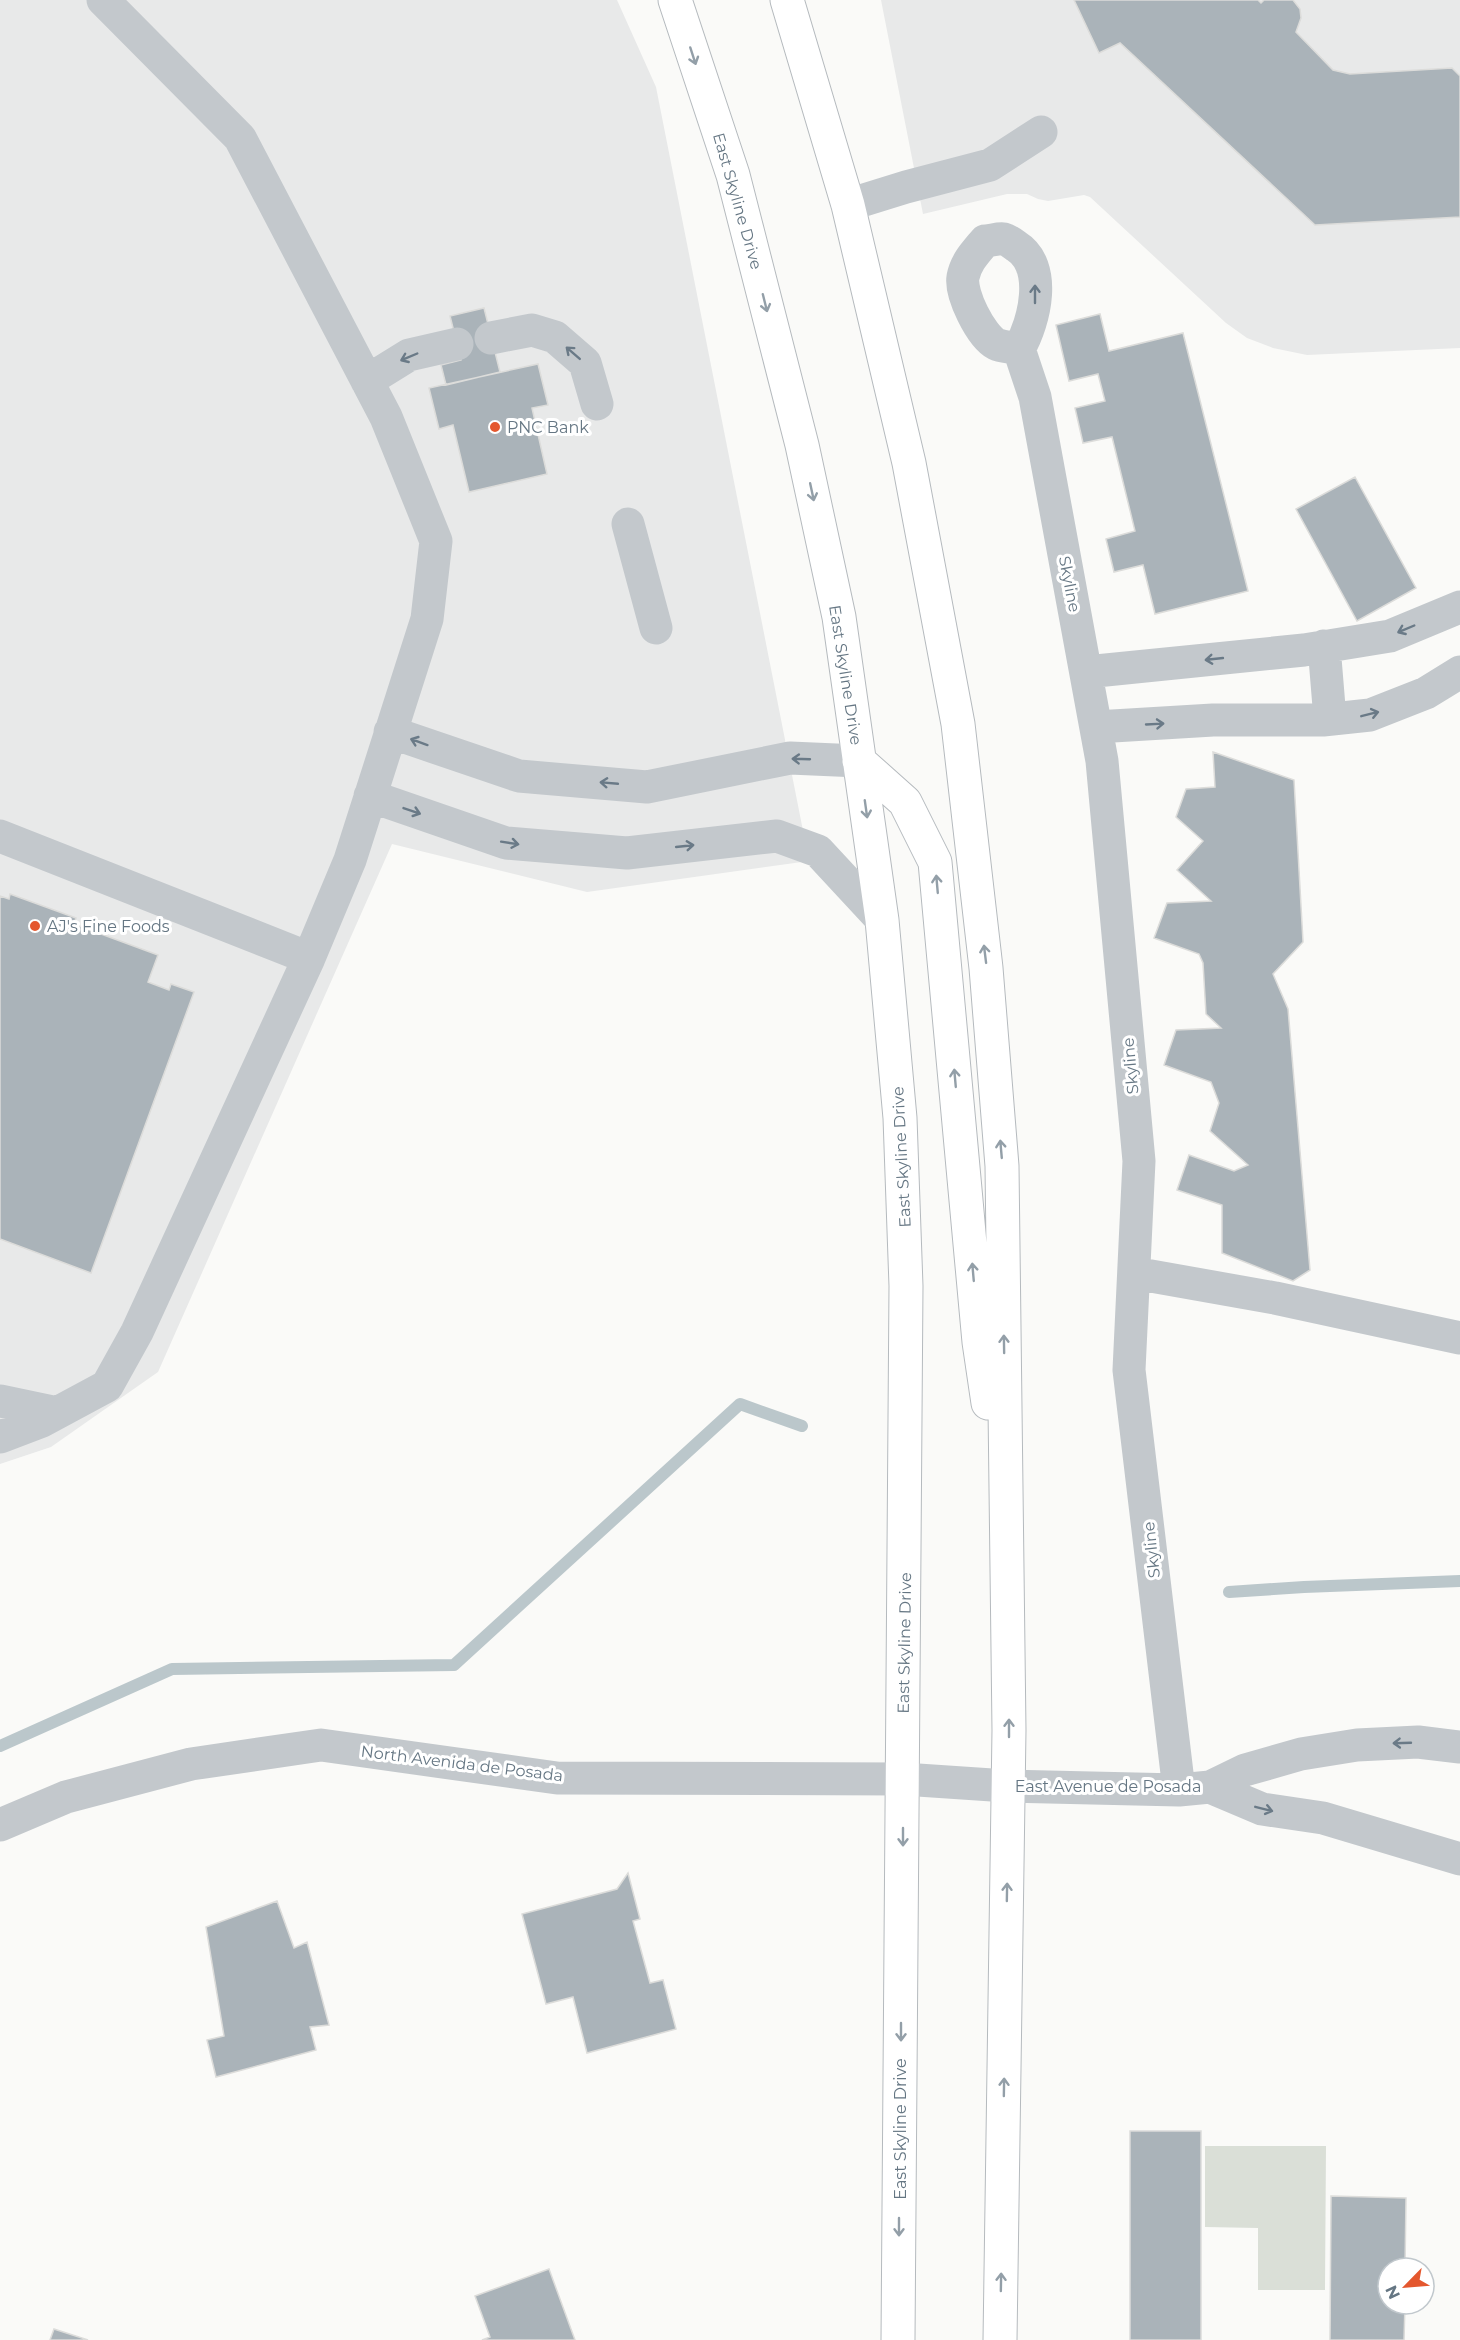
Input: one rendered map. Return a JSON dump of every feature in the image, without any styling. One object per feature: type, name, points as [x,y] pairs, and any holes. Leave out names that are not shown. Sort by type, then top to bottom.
[{"type":"main road","name":"East Skyline Drive","points":[[675,0],[733,175],[802,445],[839,617],[882,920],[900,1118],[906,1286],[898,2340]]},
{"type":"main road","points":[[787,0],[848,205],[909,463],[958,724],[986,968],[1002,1166],[1009,1730],[1000,2340]]},
{"type":"main road","points":[[859,761],[905,802],[935,862],[979,1342],[1006,1517]]},
{"type":"street","points":[[0,1437],[42,1421],[107,1386],[137,1332],[309,958],[350,860],[427,619],[436,541],[386,417],[240,138],[103,0]]},
{"type":"street","points":[[848,205],[990,165],[1041,132]]},
{"type":"street","points":[[491,338],[532,330],[555,337],[585,363],[597,404]]},
{"type":"street","points":[[367,381],[409,355],[457,344]]},
{"type":"street","name":"Skyline","points":[[1019,349],[1035,398],[1102,761],[1139,1161],[1129,1370],[1194,1788]]},
{"type":"street","points":[[628,524],[656,628]]},
{"type":"street","points":[[1086,672],[1324,646],[1390,636],[1460,607]]},
{"type":"street","points":[[1324,646],[1330,719]]},
{"type":"street","points":[[1096,727],[1213,720],[1330,719],[1370,715],[1426,693],[1460,672]]},
{"type":"street","points":[[390,732],[519,776],[647,787],[790,758],[859,761]]},
{"type":"street","points":[[370,796],[506,843],[627,853],[777,836],[818,851],[882,920]]},
{"type":"street","points":[[0,836],[309,958]]},
{"type":"street","points":[[1134,1273],[1275,1298],[1460,1338]]},
{"type":"street","points":[[0,1401],[57,1413]]},
{"type":"street","name":"East Avenue de Posada","points":[[1194,1788],[1301,1754],[1357,1745],[1418,1742],[1460,1747]]},
{"type":"street","name":"North Avenida de Posada","points":[[0,1825],[66,1797],[191,1764],[321,1745],[557,1778],[903,1779],[1007,1786]]},
{"type":"street","name":"East Avenue de Posada","points":[[1007,1786],[1194,1788],[1262,1809],[1323,1818],[1460,1859]]},
{"type":"shaded area","points":[[0,0],[617,0],[656,87],[809,861],[587,892],[392,844],[158,1372],[51,1447],[0,1464]]},
{"type":"shaded area","points":[[881,0],[1460,0],[1460,348],[1307,355],[1273,348],[1247,338],[1226,323],[1090,197],[1084,195],[1048,201],[1027,194],[1007,194],[923,214]]},
{"type":"shaded area","points":[[1205,2146],[1326,2146],[1325,2290],[1258,2290],[1258,2228],[1205,2227]]},
{"type":"building","points":[[1074,0],[1258,0],[1261,3],[1264,0],[1293,0],[1300,9],[1301,18],[1296,32],[1333,70],[1350,74],[1452,68],[1460,76],[1460,217],[1315,225],[1120,43],[1099,53]]},
{"type":"building","points":[[484,308],[500,372],[446,385],[441,365],[461,360],[450,316]]},
{"type":"building","points":[[1100,314],[1109,351],[1183,333],[1248,591],[1155,614],[1143,565],[1114,572],[1106,539],[1135,531],[1112,437],[1083,443],[1075,408],[1105,401],[1098,374],[1069,381],[1056,325]]},
{"type":"building","name":"PNC Bank","points":[[538,364],[548,405],[532,408],[547,474],[469,492],[453,425],[439,429],[429,388]]},
{"type":"building","points":[[1355,477],[1416,588],[1357,621],[1296,509]]},
{"type":"building","points":[[1213,752],[1294,780],[1303,942],[1273,974],[1288,1009],[1310,1270],[1293,1281],[1222,1253],[1222,1205],[1177,1190],[1189,1155],[1234,1171],[1248,1165],[1210,1131],[1219,1103],[1211,1082],[1164,1065],[1176,1030],[1221,1028],[1206,1014],[1203,963],[1199,954],[1154,938],[1167,903],[1211,901],[1177,870],[1203,841],[1176,817],[1186,789],[1215,787]]},
{"type":"building","points":[[10,894],[76,918],[74,924],[158,955],[148,982],[169,990],[171,984],[194,992],[91,1273],[0,1239],[0,896],[9,899]]},
{"type":"building","points":[[628,1873],[640,1919],[633,1921],[650,1983],[663,1980],[676,2029],[587,2053],[573,1997],[546,2004],[522,1914],[617,1889]]},
{"type":"building","points":[[277,1901],[294,1948],[307,1942],[329,2025],[310,2027],[316,2050],[216,2077],[207,2040],[224,2036],[206,1927]]},
{"type":"building","points":[[1130,2131],[1201,2131],[1201,2340],[1130,2340]]},
{"type":"building","points":[[1331,2196],[1406,2198],[1405,2256],[1376,2256],[1376,2316],[1405,2316],[1404,2340],[1330,2340]]},
{"type":"building","points":[[549,2269],[575,2340],[482,2340],[490,2337],[475,2296]]},
{"type":"building","points":[[54,2329],[88,2340],[50,2340]]},
{"type":"waterway","points":[[0,1746],[172,1669],[454,1665],[740,1404],[802,1426]]},
{"type":"waterway","points":[[1229,1592],[1460,1581]]},
{"type":"place","name":"PNC Bank","points":[[495,427]]},
{"type":"place","name":"AJ's Fine Foods","points":[[35,926]]}]
